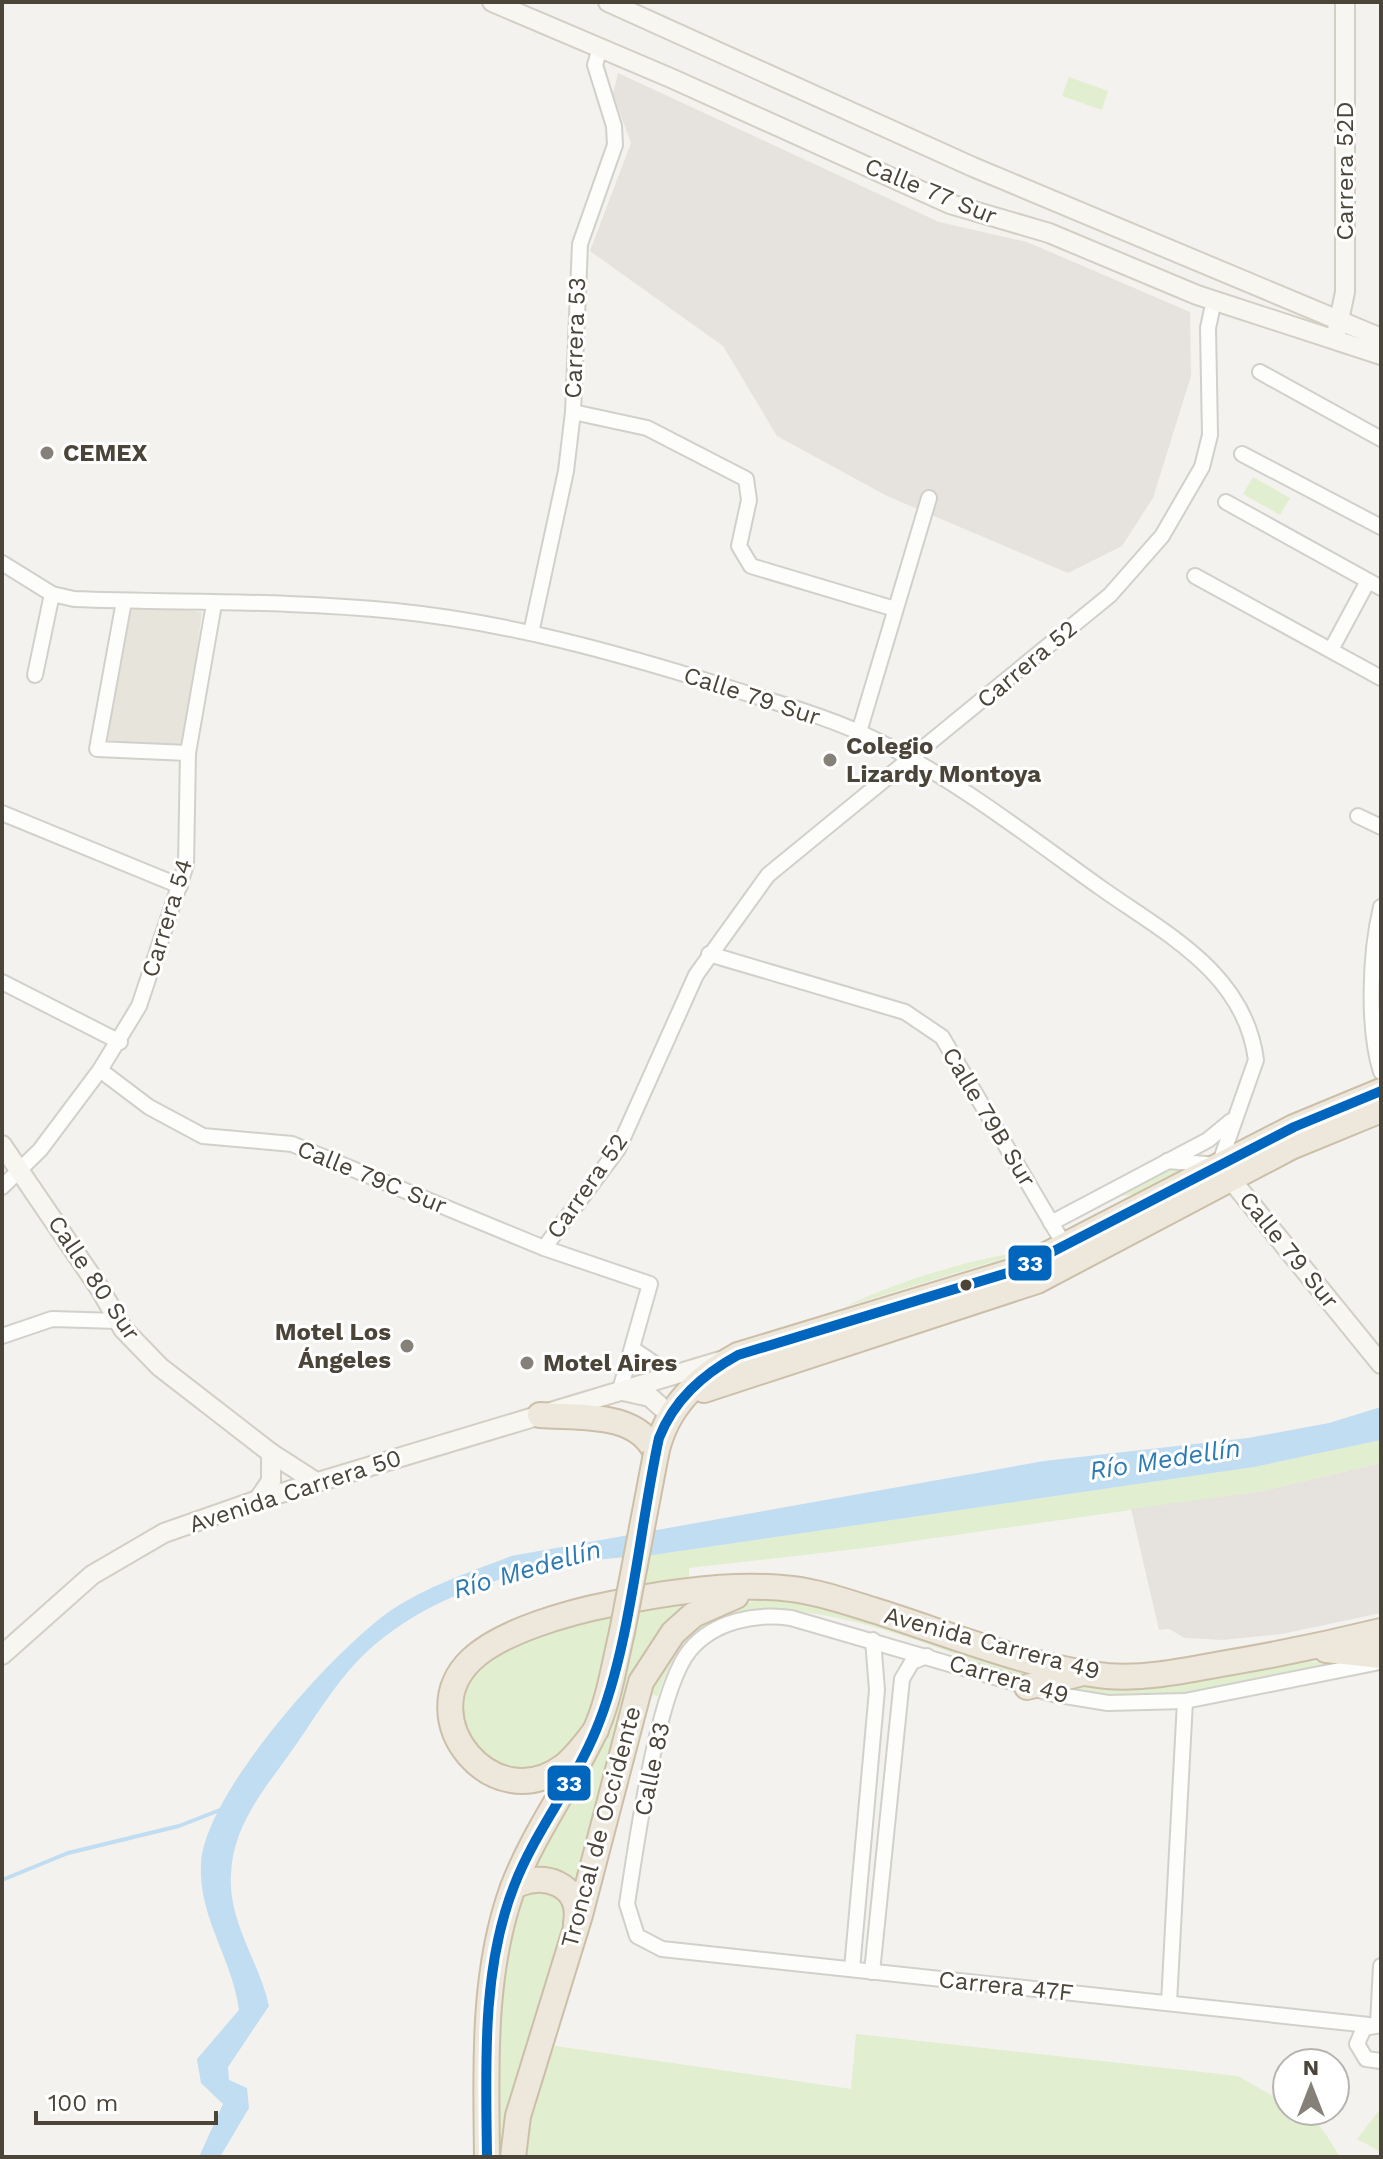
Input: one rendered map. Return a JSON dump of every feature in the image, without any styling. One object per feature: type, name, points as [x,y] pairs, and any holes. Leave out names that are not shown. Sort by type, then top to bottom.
[{"type":"highway","points":[[670,1415],[704,1390],[737,1376],[1025,1286],[1326,1112],[1381,1091]]},
{"type":"highway","points":[[1225,1172],[1381,1110]]},
{"type":"highway","points":[[670,1415],[703,1377],[738,1355],[994,1279],[1058,1234],[1101,1211],[1155,1210]]},
{"type":"highway","points":[[1058,1234],[1088,1235],[1155,1210]]},
{"type":"highway","points":[[540,1415],[623,1423],[645,1435],[656,1454]]},
{"type":"highway","name":"Troncal de Occidente","points":[[487,2157],[486,2083],[495,1959],[513,1887],[596,1730],[622,1632],[656,1454],[670,1415]]},
{"type":"highway","points":[[596,1730],[561,1768],[540,1777],[501,1779],[471,1760],[462,1748],[454,1731],[453,1694],[469,1662],[486,1648],[557,1619],[643,1598],[751,1587],[793,1589]]},
{"type":"highway","name":"Troncal de Occidente","points":[[513,2157],[518,2116],[529,2073],[575,1930],[635,1699],[648,1667],[673,1633],[693,1615],[717,1602],[746,1593],[793,1589]]},
{"type":"highway","name":"Avenida Carrera 49","points":[[793,1589],[1085,1673],[1151,1676],[1308,1649],[1381,1631]]},
{"type":"highway","points":[[1308,1649],[1381,1659]]},
{"type":"highway","points":[[1027,1687],[1085,1673]]},
{"type":"highway","points":[[513,1887],[536,1878],[561,1885],[576,1905],[575,1930]]},
{"type":"street","name":"Calle 77 Sur","points":[[492,2],[950,204],[1078,244],[1214,300],[1381,338]]},
{"type":"street","name":"Calle 77 Sur","points":[[608,2],[1337,330],[1381,355]]},
{"type":"street","name":"Carrera 52D","points":[[1337,330],[1346,283],[1345,2]]},
{"type":"street","name":"Carrera 53","points":[[531,633],[561,504],[573,412],[580,244],[615,145],[614,126],[595,65],[600,48]]},
{"type":"street","name":"Carrera 52","points":[[544,1248],[618,1149],[673,1020],[709,954],[768,875],[1110,595],[1170,525],[1202,467],[1210,435],[1208,328],[1214,300]]},
{"type":"street","points":[[1260,372],[1381,439]]},
{"type":"street","points":[[573,412],[647,428],[746,479],[749,500],[739,546],[751,566],[895,609]]},
{"type":"street","points":[[1242,454],[1381,527]]},
{"type":"street","points":[[859,732],[929,498]]},
{"type":"street","points":[[1226,502],[1375,585],[1332,648]]},
{"type":"street","name":"Calle 79 Sur","points":[[2,563],[52,594],[74,599],[392,610],[531,633],[609,650],[859,732],[912,759],[959,787],[1187,949],[1226,984],[1244,1012],[1256,1060],[1234,1118],[1225,1172],[1381,1364]]},
{"type":"street","points":[[1195,576],[1332,648],[1381,678]]},
{"type":"street","points":[[35,675],[52,594]]},
{"type":"street","points":[[124,601],[97,749],[188,753]]},
{"type":"street","name":"Carrera 54","points":[[2,1187],[40,1150],[120,1042],[139,1006],[180,886],[189,839],[188,753],[214,604]]},
{"type":"street","points":[[2,813],[180,886]]},
{"type":"street","points":[[1358,816],[1381,827]]},
{"type":"street","points":[[1381,907],[1376,928],[1372,1032],[1381,1072]]},
{"type":"street","name":"Calle 79B Sur","points":[[709,954],[905,1012],[928,1025],[942,1037],[1058,1234]]},
{"type":"street","points":[[2,982],[120,1042]]},
{"type":"street","name":"Calle 79C Sur","points":[[100,1070],[149,1107],[203,1136],[292,1144],[544,1248],[650,1284],[633,1349]]},
{"type":"street","points":[[1058,1234],[1167,1161],[1216,1135],[1234,1118]]},
{"type":"street","name":"Calle 80 Sur","points":[[2,1145],[118,1321],[160,1367],[220,1407],[271,1453],[316,1482]]},
{"type":"street","points":[[1167,1161],[1225,1172]]},
{"type":"street","points":[[2,1336],[52,1319],[118,1321]]},
{"type":"street","points":[[670,1415],[650,1397],[620,1390],[633,1349],[671,1375]]},
{"type":"street","name":"Avenida Carrera 50","points":[[2,1655],[63,1598],[126,1552],[164,1533],[316,1482],[738,1355]]},
{"type":"street","points":[[258,1500],[271,1481],[271,1453]]},
{"type":"street","name":"Carrera 49","points":[[735,1622],[771,1615],[873,1640],[1027,1687],[1108,1703],[1185,1701],[1381,1659]]},
{"type":"street","name":"Calle 83","points":[[644,1941],[631,1925],[627,1904],[670,1689],[688,1651],[701,1638],[735,1622]]},
{"type":"street","points":[[852,1969],[877,1690],[873,1640]]},
{"type":"street","points":[[872,1972],[902,1679],[912,1662],[927,1656]]},
{"type":"street","points":[[1169,2003],[1185,1701]]},
{"type":"street","name":"Carrera 47F","points":[[644,1941],[662,1949],[1376,2025]]},
{"type":"street","points":[[1380,2063],[1366,2059],[1357,2044],[1360,2033],[1376,2025],[1381,1966]]},
{"type":"shaded area","points":[[618,73],[939,222],[1027,242],[1190,312],[1191,376],[1153,498],[1122,546],[1068,573],[887,496],[777,436],[723,346],[590,251],[631,143],[613,94]]},
{"type":"shaded area","points":[[126,603],[202,612],[184,749],[108,740]]},
{"type":"shaded area","points":[[1381,1463],[1381,1613],[1282,1634],[1223,1640],[1185,1638],[1169,1629],[1159,1630],[1131,1509],[1263,1491]]},
{"type":"green space","points":[[1069,77],[1108,91],[1102,110],[1062,96]]},
{"type":"green space","points":[[1253,477],[1290,498],[1280,515],[1243,494]]},
{"type":"green space","points":[[1189,1169],[1144,1193],[1114,1197],[1167,1170]]},
{"type":"green space","points":[[1032,1250],[844,1307],[936,1272]]},
{"type":"green space","points":[[1381,1440],[1381,1463],[1263,1491],[865,1548],[689,1568],[689,1578],[771,1575],[837,1583],[759,1584],[639,1594],[646,1556],[1254,1467]]},
{"type":"green space","points":[[770,1597],[815,1601],[1043,1670],[1025,1680],[905,1636],[858,1623],[813,1613],[769,1611],[729,1616],[695,1633],[677,1653],[658,1696],[650,1695],[669,1655],[694,1628],[727,1609]]},
{"type":"green space","points":[[710,1601],[675,1615],[656,1635],[639,1664],[612,1742],[576,1891],[526,1873],[583,1773],[611,1631],[585,1728],[567,1755],[521,1775],[469,1749],[460,1712],[462,1689],[477,1668],[502,1651],[535,1636],[611,1616]]},
{"type":"green space","points":[[1309,1662],[1348,1662],[1194,1695],[1109,1696],[1060,1685],[1178,1685]]},
{"type":"green space","points":[[527,1891],[554,1891],[565,1907],[564,1920],[504,2157],[495,2157],[505,1975],[510,1938]]},
{"type":"green space","points":[[856,2034],[1238,2076],[1271,2095],[1271,2127],[1320,2127],[1340,2157],[523,2157],[538,2073],[555,2046],[851,2089]]},
{"type":"green space","points":[[1381,2108],[1381,2152],[1357,2139]]},
{"type":"water","name":"Río Medellín","points":[[1381,1407],[1381,1440],[1254,1467],[646,1556],[567,1564],[488,1583],[414,1617],[381,1640],[343,1677],[259,1797],[237,1841],[231,1874],[234,1909],[269,2006],[228,2067],[229,2080],[247,2088],[249,2108],[220,2157],[199,2157],[223,2104],[201,2083],[197,2059],[239,2010],[236,1992],[205,1902],[201,1864],[208,1835],[224,1801],[275,1726],[366,1630],[404,1602],[511,1556],[1044,1461],[1248,1438],[1329,1423]]},
{"type":"waterway","points":[[2,1880],[68,1853],[179,1826],[220,1810]]},
{"type":"transit line","name":"33","points":[[487,2157],[488,2020],[503,1918],[523,1866],[587,1750],[608,1697],[626,1625],[659,1438],[681,1400],[701,1380],[738,1355],[1017,1270],[1294,1127],[1381,1091]]},
{"type":"place","name":"CEMEX","points":[[47,453]]},
{"type":"place","name":"Colegio Lizardy Montoya","points":[[830,760]]},
{"type":"place","name":"Motel Los Ángeles","points":[[407,1346]]},
{"type":"place","name":"Motel Aires","points":[[527,1363]]}]
